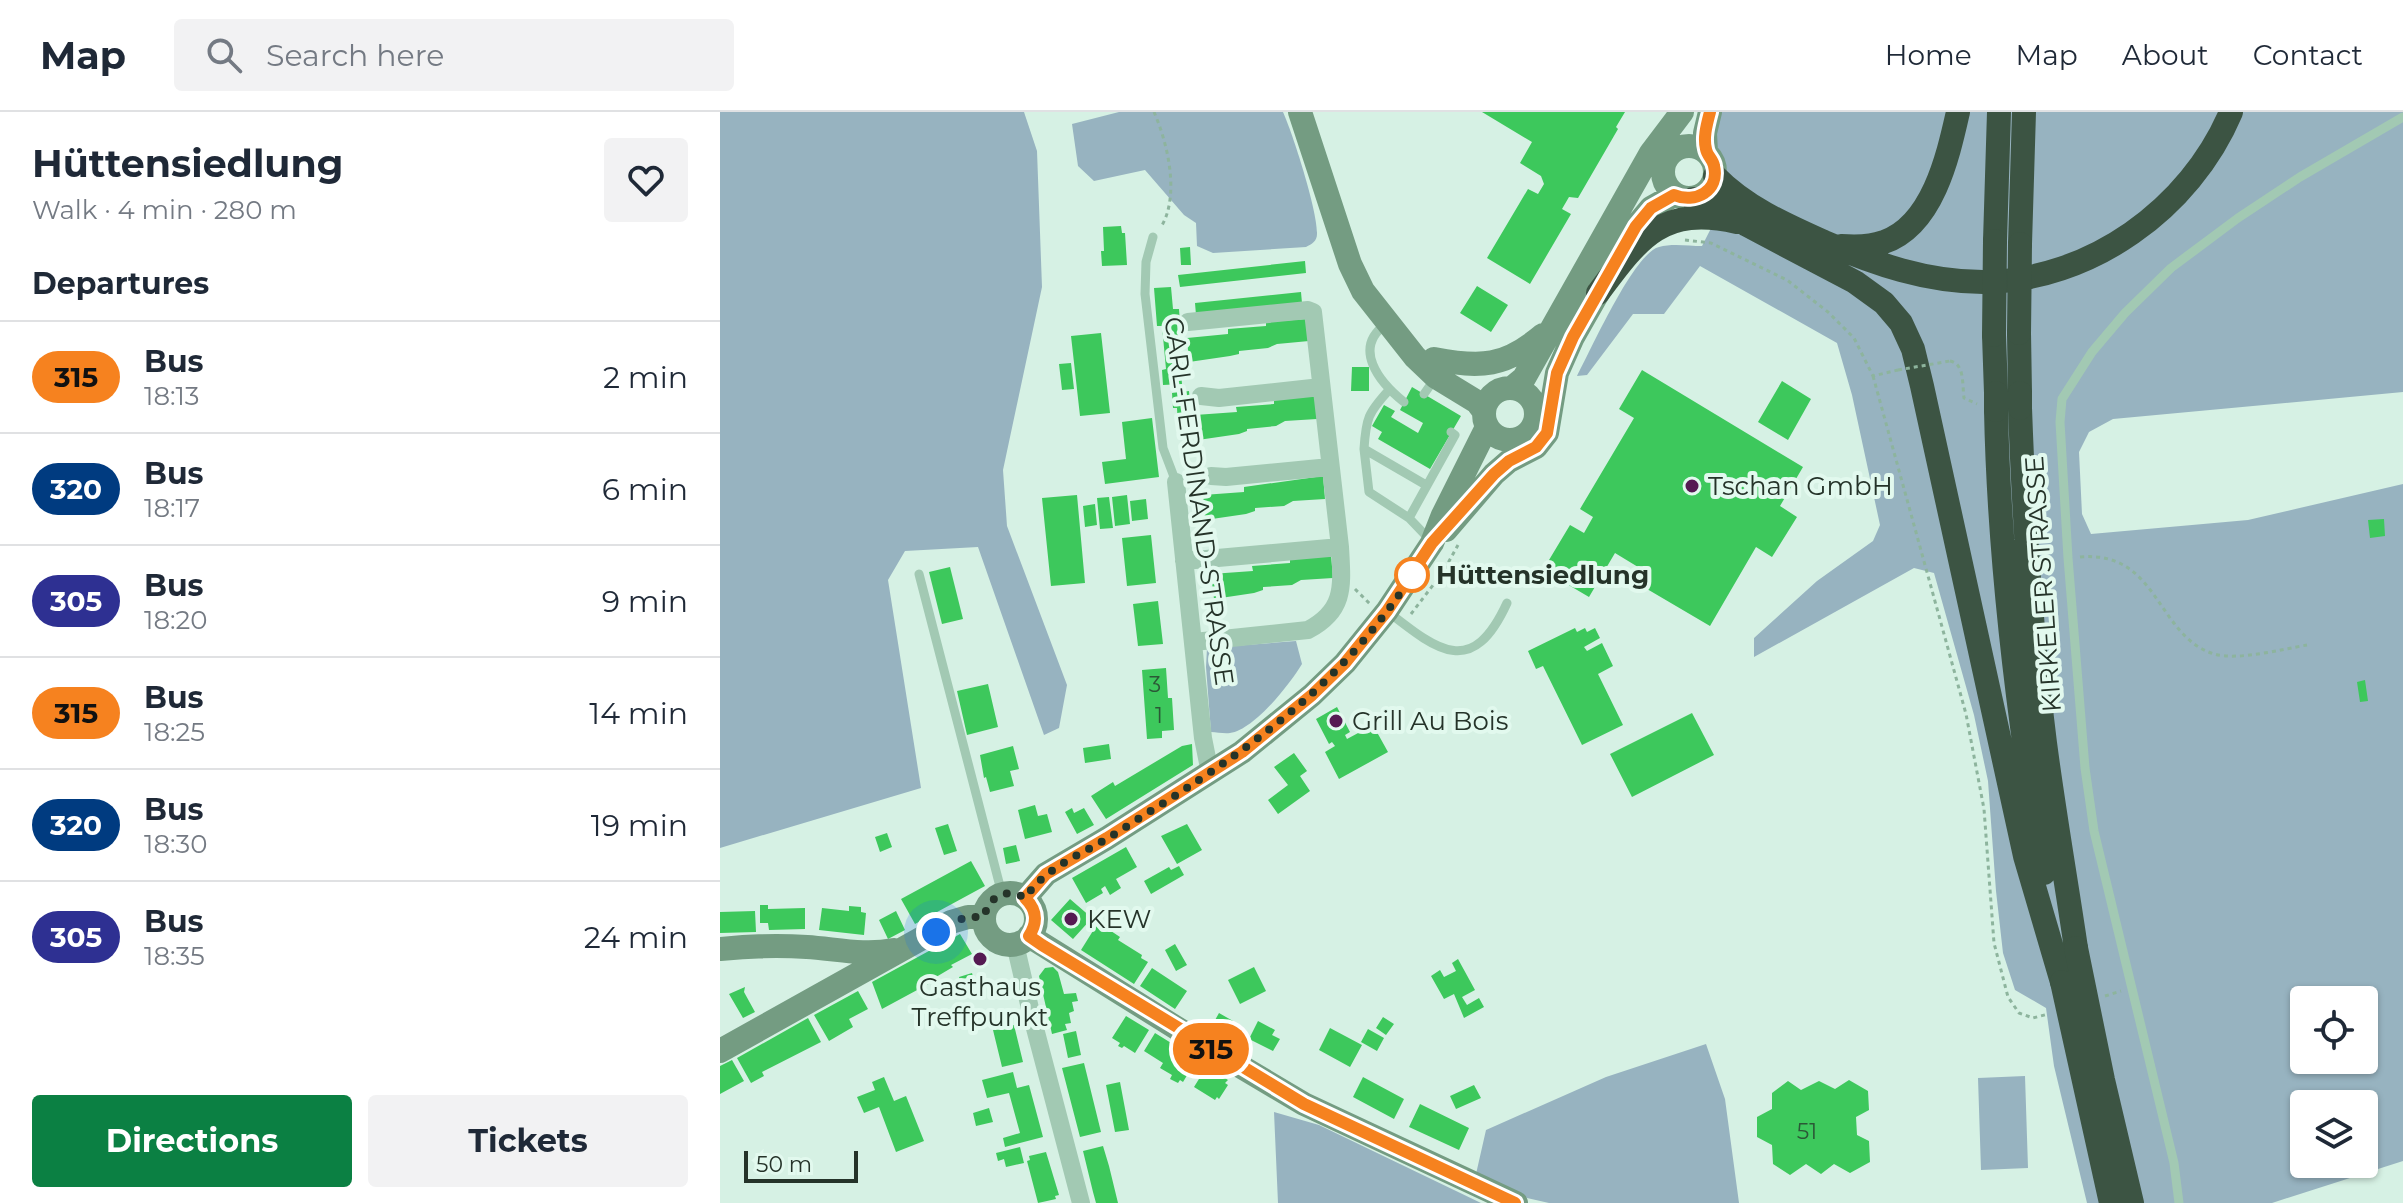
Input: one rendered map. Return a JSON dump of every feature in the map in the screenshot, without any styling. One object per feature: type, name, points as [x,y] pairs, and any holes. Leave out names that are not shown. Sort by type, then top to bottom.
[{"type":"highway","points":[[1835,246],[1884,243],[1901,234],[1914,220],[1927,203],[1942,170],[1958,112]]},
{"type":"highway","points":[[1999,112],[1995,241],[2007,334],[2009,604],[2024,745],[2062,982],[2111,1203]]},
{"type":"highway","points":[[2007,334],[2020,244],[2024,112]]},
{"type":"highway","points":[[2021,208],[2041,112]]},
{"type":"highway","points":[[1715,176],[1728,189],[1761,211],[1882,266],[1954,280],[1982,282],[2026,278],[2056,270],[2116,245],[2147,223],[2198,171],[2222,134],[2231,112]]},
{"type":"highway","points":[[1684,197],[1709,200],[1729,209],[1747,225],[1855,282],[1884,303],[1901,323],[1913,349],[2025,856],[2062,982]]},
{"type":"highway","points":[[1598,293],[1633,247],[1666,225],[1688,217],[1714,218],[1747,225]]},
{"type":"highway","points":[[2008,401],[2027,540],[2040,696],[2076,948],[2132,1203]]},
{"type":"main road","points":[[1300,112],[1350,264],[1363,291],[1431,377],[1497,411],[1519,438],[1532,428],[1536,412],[1526,393],[1497,411]]},
{"type":"main road","points":[[1516,1203],[1304,1104],[1022,940],[1000,943],[988,932],[984,917],[989,903],[1014,896],[1252,744],[1312,695],[1391,617],[1432,543],[1443,515],[1497,411],[1524,378],[1651,153],[1682,112]]},
{"type":"main road","points":[[1680,147],[1693,112]]},
{"type":"main road","points":[[1706,152],[1705,133],[1710,112]]},
{"type":"main road","points":[[1432,543],[1457,531],[1494,474],[1509,461],[1536,447],[1547,433],[1557,373],[1573,337],[1636,226],[1651,208],[1708,191],[1715,176],[1712,159],[1706,152],[1694,146],[1672,151],[1655,179],[1627,210],[1592,261]]},
{"type":"main road","points":[[1663,166],[1664,182],[1684,197]]},
{"type":"main road","points":[[1431,377],[1459,364],[1501,361],[1519,354],[1542,335],[1562,310]]},
{"type":"main road","points":[[1534,405],[1546,375],[1573,337]]},
{"type":"main road","points":[[1457,531],[1493,452],[1497,411]]},
{"type":"main road","points":[[1014,896],[1031,904],[1036,920],[1022,940]]},
{"type":"main road","points":[[720,1051],[951,922],[984,917]]},
{"type":"main road","points":[[720,949],[809,947],[860,953],[908,948]]},
{"type":"main road","points":[[809,947],[821,957],[825,969],[823,981],[811,1001]]},
{"type":"street","points":[[1188,322],[1311,310],[1340,547],[1341,583],[1336,605],[1325,621],[1308,630],[1194,642]]},
{"type":"street","points":[[1201,396],[1219,398],[1321,387]]},
{"type":"street","points":[[1211,476],[1330,467]]},
{"type":"street","name":"CARL-FERDINAND-STRASSE","points":[[1176,482],[1203,738],[1210,773]]},
{"type":"street","points":[[1184,561],[1340,547]]},
{"type":"street","points":[[1022,940],[1081,1203]]},
{"type":"lane","name":"KIRKELER STRASSE","points":[[2179,1203],[2174,1163],[2092,815],[2085,768],[2068,558],[2060,422],[2062,399],[2092,352],[2125,313],[2171,268],[2250,210],[2403,117]]},
{"type":"lane","name":"CARL-FERDINAND-STRASSE","points":[[1153,237],[1146,262],[1145,294],[1163,448],[1176,482]]},
{"type":"lane","points":[[1394,332],[1373,333],[1368,347],[1371,359],[1389,390],[1404,402]]},
{"type":"lane","points":[[1389,390],[1366,421],[1364,449],[1369,492],[1409,518],[1432,543]]},
{"type":"lane","points":[[1409,518],[1455,435],[1451,432]]},
{"type":"lane","points":[[1364,449],[1426,485]]},
{"type":"lane","points":[[919,574],[1014,896]]},
{"type":"lane","points":[[1391,617],[1445,650],[1459,651],[1473,648],[1491,634],[1507,603]]},
{"type":"path","points":[[1153,237],[1164,224],[1169,203],[1169,162],[1154,112]]},
{"type":"path","points":[[1674,240],[1711,243],[1787,280],[1828,312],[1854,338],[1873,376],[1966,714],[1984,809],[1994,943],[2008,997],[2019,1013],[2033,1018],[2061,1010]]},
{"type":"path","points":[[1873,376],[1950,361]]},
{"type":"path","points":[[1341,583],[1351,586],[1391,617],[1443,572],[1457,531]]},
{"type":"path","points":[[2068,558],[2100,555],[2127,567],[2148,586],[2175,623],[2196,644],[2213,654],[2238,655],[2307,645]]},
{"type":"path","points":[[2104,997],[2132,988]]},
{"type":"shaded area","points":[[720,112],[1024,112],[1037,151],[1042,287],[1003,470],[1007,526],[1067,685],[1059,728],[1044,735],[978,547],[905,551],[888,580],[921,788],[720,848]]},
{"type":"shaded area","points":[[1119,112],[1283,112],[1309,192],[1316,223],[1315,240],[1306,247],[1213,253],[1197,246],[1196,223],[1184,215],[1145,170],[1094,181],[1078,166],[1072,124]]},
{"type":"shaded area","points":[[1718,112],[2403,112],[2403,392],[2113,419],[2089,432],[2079,452],[2082,514],[2091,534],[2248,520],[2403,484],[2403,1161],[2378,1169],[2378,1090],[2290,1090],[2290,1178],[2350,1178],[2272,1203],[2087,1203],[2054,1066],[2046,1008],[2015,990],[2003,953],[1988,781],[1974,715],[1934,573],[1914,568],[1754,657],[1754,638],[1817,581],[1873,541],[1880,525],[1852,395],[1837,343],[1700,266],[1664,314],[1633,314],[1587,375],[1577,376],[1626,284],[1649,253],[1664,246],[1702,246],[1732,187],[1725,177],[1712,136]]},
{"type":"shaded area","points":[[1296,641],[1302,664],[1270,705],[1239,730],[1211,732],[1207,648]]},
{"type":"shaded area","points":[[1706,1044],[1725,1099],[1739,1203],[1549,1203],[1527,1198],[1476,1174],[1486,1130],[1606,1077]]},
{"type":"shaded area","points":[[2025,1076],[2028,1168],[1981,1170],[1978,1078]]},
{"type":"shaded area","points":[[1274,1112],[1319,1125],[1481,1203],[1278,1203]]},
{"type":"building","points":[[1482,112],[1625,112],[1578,198],[1569,197],[1562,209],[1571,214],[1530,284],[1487,258],[1528,189],[1538,194],[1544,184],[1541,176],[1520,163],[1532,142]]},
{"type":"building","points":[[1121,226],[1122,233],[1125,233],[1127,265],[1102,266],[1103,227]]},
{"type":"building","points":[[1190,247],[1191,265],[1181,265],[1180,248]]},
{"type":"building","points":[[1305,261],[1306,273],[1180,287],[1178,275]]},
{"type":"building","points":[[1477,286],[1508,305],[1491,332],[1460,313]]},
{"type":"building","points":[[1171,287],[1173,309],[1179,309],[1180,324],[1177,324],[1182,384],[1163,385],[1162,370],[1166,369],[1162,326],[1157,326],[1154,288]]},
{"type":"building","points":[[1301,292],[1302,303],[1196,315],[1195,303]]},
{"type":"building","points":[[1307,319],[1309,341],[1277,344],[1189,362],[1187,338],[1228,334],[1228,329],[1266,326],[1266,322]]},
{"type":"building","points":[[1101,333],[1110,413],[1080,416],[1071,336]]},
{"type":"building","points":[[1071,363],[1074,389],[1062,390],[1059,364]]},
{"type":"building","points":[[1352,367],[1369,367],[1369,391],[1351,391]]},
{"type":"building","name":"Tschan GmbH","points":[[1642,370],[1803,467],[1780,506],[1797,517],[1772,557],[1756,547],[1710,626],[1630,579],[1638,567],[1615,553],[1589,597],[1543,570],[1570,525],[1584,533],[1593,517],[1580,509],[1634,418],[1619,409]]},
{"type":"building","points":[[1782,381],[1811,399],[1788,440],[1758,422]]},
{"type":"building","points":[[1412,387],[1461,416],[1430,469],[1378,439],[1382,432],[1372,426],[1384,405],[1395,411],[1391,417],[1418,433],[1423,423],[1400,410]]},
{"type":"building","points":[[1189,391],[1192,426],[1178,427],[1172,393]]},
{"type":"building","points":[[1315,396],[1317,419],[1285,421],[1276,426],[1198,440],[1195,415],[1237,412],[1236,407]]},
{"type":"building","points":[[1152,418],[1159,477],[1105,484],[1102,462],[1126,459],[1122,422]]},
{"type":"building","points":[[1323,476],[1325,499],[1293,501],[1284,506],[1255,508],[1255,511],[1246,514],[1205,520],[1203,495],[1244,492],[1244,487]]},
{"type":"building","points":[[1077,495],[1085,583],[1051,586],[1042,498]]},
{"type":"building","points":[[1127,495],[1130,524],[1115,526],[1112,497]]},
{"type":"building","points":[[1109,497],[1113,528],[1100,529],[1097,498]]},
{"type":"building","points":[[1146,499],[1148,519],[1132,521],[1130,501]]},
{"type":"building","points":[[1095,504],[1097,525],[1085,527],[1083,506]]},
{"type":"building","points":[[2384,519],[2385,536],[2370,538],[2368,520]]},
{"type":"building","points":[[1151,535],[1156,583],[1127,586],[1122,538]]},
{"type":"building","points":[[1331,555],[1333,578],[1301,580],[1292,585],[1263,587],[1263,590],[1254,593],[1214,599],[1211,574],[1253,571],[1252,566]]},
{"type":"building","points":[[950,567],[963,619],[942,624],[929,572]]},
{"type":"building","points":[[1158,601],[1163,644],[1138,646],[1133,604]]},
{"type":"building","points":[[1575,628],[1577,632],[1585,628],[1587,632],[1595,628],[1600,638],[1584,647],[1587,651],[1602,643],[1613,666],[1598,674],[1623,725],[1582,745],[1543,666],[1536,669],[1528,651]]},
{"type":"building","points":[[1166,668],[1174,730],[1162,731],[1162,738],[1147,739],[1142,670]]},
{"type":"building","points":[[2365,680],[2368,701],[2360,702],[2357,682]]},
{"type":"building","points":[[988,684],[998,727],[967,735],[957,691]]},
{"type":"building","points":[[1337,707],[1350,732],[1345,735],[1347,739],[1373,725],[1388,752],[1339,779],[1325,752],[1335,746],[1332,742],[1329,744],[1316,719]]},
{"type":"building","points":[[1692,713],[1714,755],[1632,797],[1610,754]]},
{"type":"building","points":[[1109,744],[1111,759],[1085,763],[1083,748]]},
{"type":"building","points":[[1192,744],[1193,765],[1106,819],[1091,796],[1113,782],[1115,786],[1182,746]]},
{"type":"building","points":[[1013,746],[1019,769],[1010,771],[1014,786],[990,792],[980,755]]},
{"type":"building","points":[[1294,753],[1307,771],[1300,776],[1310,791],[1278,814],[1268,800],[1288,785],[1274,767]]},
{"type":"building","points":[[1035,805],[1038,816],[1047,814],[1052,832],[1025,839],[1018,810]]},
{"type":"building","points":[[1072,808],[1074,813],[1084,808],[1094,825],[1077,834],[1065,812]]},
{"type":"building","points":[[948,824],[957,851],[944,855],[935,828]]},
{"type":"building","points":[[1187,824],[1202,850],[1177,864],[1161,836]]},
{"type":"building","points":[[887,833],[892,847],[880,852],[875,837]]},
{"type":"building","points":[[1016,845],[1020,861],[1006,864],[1003,848]]},
{"type":"building","points":[[1126,847],[1137,867],[1116,879],[1121,888],[1110,895],[1105,886],[1101,889],[1103,893],[1086,903],[1072,878]]},
{"type":"building","points":[[971,861],[985,886],[915,924],[901,899]]},
{"type":"building","points":[[1179,866],[1184,875],[1151,894],[1144,881],[1169,867],[1171,870]]},
{"type":"building","name":"KEW","points":[[1070,899],[1092,918],[1073,939],[1051,920]]},
{"type":"building","points":[[760,905],[768,905],[768,909],[805,908],[805,929],[769,930],[768,923],[760,923]]},
{"type":"building","points":[[849,906],[861,907],[861,912],[866,913],[864,935],[819,930],[822,908],[849,911]]},
{"type":"building","points":[[755,911],[756,932],[720,933],[720,912]]},
{"type":"building","points":[[896,911],[905,930],[888,939],[879,920]]},
{"type":"building","points":[[1102,925],[1148,962],[1134,984],[1081,950],[1096,926],[1099,928]]},
{"type":"building","points":[[960,934],[972,954],[951,965],[953,967],[932,982],[882,1009],[872,982]]},
{"type":"building","points":[[1175,944],[1187,965],[1176,971],[1165,950]]},
{"type":"building","points":[[1458,959],[1475,990],[1462,997],[1467,1005],[1479,998],[1484,1007],[1464,1018],[1454,994],[1444,999],[1431,976],[1440,970],[1444,977],[1456,971],[1452,963]]},
{"type":"building","points":[[1053,967],[1058,972],[1064,994],[1076,993],[1078,1001],[1072,1002],[1074,1011],[1069,1013],[1071,1023],[1065,1024],[1067,1030],[1052,1034],[1039,976],[1045,968]]},
{"type":"building","points":[[1254,967],[1266,991],[1240,1004],[1228,980]]},
{"type":"building","points":[[1152,968],[1187,991],[1175,1009],[1140,986]]},
{"type":"building","points":[[972,973],[976,988],[963,992],[959,977]]},
{"type":"building","points":[[745,987],[744,992],[755,1012],[743,1018],[729,994]]},
{"type":"building","points":[[858,991],[868,1009],[849,1019],[853,1027],[829,1041],[814,1015]]},
{"type":"building","points":[[1219,1013],[1233,1021],[1224,1037],[1210,1029]]},
{"type":"building","points":[[1126,1016],[1149,1030],[1135,1053],[1118,1046],[1120,1043],[1112,1038]]},
{"type":"building","points":[[1383,1017],[1394,1024],[1386,1035],[1376,1028]]},
{"type":"building","points":[[808,1018],[821,1042],[762,1072],[764,1076],[751,1083],[737,1058]]},
{"type":"building","points":[[1258,1021],[1275,1030],[1272,1035],[1280,1039],[1273,1051],[1249,1039]]},
{"type":"building","points":[[1014,1025],[1023,1062],[1002,1067],[993,1030]]},
{"type":"building","points":[[1330,1028],[1362,1045],[1350,1067],[1319,1050]]},
{"type":"building","points":[[1368,1029],[1384,1038],[1377,1051],[1361,1042]]},
{"type":"building","points":[[1076,1031],[1081,1055],[1068,1058],[1063,1034]]},
{"type":"building","points":[[1155,1033],[1197,1059],[1183,1082],[1170,1079],[1172,1075],[1160,1068],[1163,1063],[1144,1051]]},
{"type":"building","points":[[732,1060],[744,1081],[720,1094],[720,1066]]},
{"type":"building","points":[[1084,1063],[1101,1132],[1080,1137],[1062,1068]]},
{"type":"building","points":[[1207,1066],[1228,1080],[1219,1099],[1217,1097],[1215,1100],[1194,1087]]},
{"type":"building","points":[[1013,1072],[1017,1088],[1029,1085],[1043,1137],[1005,1147],[1003,1138],[1020,1133],[1009,1093],[987,1098],[982,1080]]},
{"type":"building","points":[[884,1077],[894,1101],[906,1096],[924,1141],[896,1152],[879,1107],[864,1113],[857,1097],[875,1090],[872,1082]]},
{"type":"building","points":[[1363,1077],[1404,1099],[1394,1119],[1353,1097]]},
{"type":"building","points":[[1849,1080],[1868,1091],[1869,1110],[1856,1117],[1857,1135],[1869,1141],[1870,1162],[1850,1173],[1834,1164],[1821,1174],[1806,1164],[1790,1175],[1773,1164],[1772,1145],[1757,1137],[1757,1117],[1772,1109],[1772,1093],[1788,1081],[1801,1090],[1819,1081],[1835,1089]]},
{"type":"building","points":[[1120,1082],[1129,1130],[1115,1132],[1106,1085]]},
{"type":"building","points":[[1474,1085],[1481,1098],[1456,1109],[1450,1096]]},
{"type":"building","points":[[1420,1104],[1469,1128],[1459,1150],[1409,1127]]},
{"type":"building","points":[[989,1108],[993,1122],[976,1126],[973,1113]]},
{"type":"building","points":[[1103,1146],[1118,1203],[1096,1203],[1093,1192],[1083,1151]]},
{"type":"building","points":[[1020,1147],[1024,1163],[1006,1167],[1004,1159],[998,1161],[996,1153]]},
{"type":"building","points":[[1046,1152],[1059,1195],[1055,1196],[1056,1199],[1038,1203],[1027,1161],[1030,1160],[1029,1156]]},
{"type":"bus line","name":"315","points":[[1515,1203],[1304,1104],[1042,945],[1029,936],[1036,920],[1035,912],[1025,898],[1046,874],[1242,752],[1312,695],[1345,663],[1387,611],[1432,543],[1494,474],[1509,461],[1536,447],[1547,433],[1557,373],[1573,337],[1636,226],[1662,200],[1674,195],[1693,199],[1708,191],[1712,184],[1715,167],[1706,152],[1705,133],[1710,112]]},
{"type":"place","name":"Tschan GmbH","points":[[1692,486]]},
{"type":"place","name":"Hüttensiedlung","points":[[1412,575]]},
{"type":"place","name":"Grill Au Bois","points":[[1336,721]]},
{"type":"place","name":"KEW","points":[[1071,919]]},
{"type":"place","name":"Gasthaus Treffpunkt","points":[[980,959]]},
{"type":"route","points":[[936,932],[951,922],[984,917],[989,903],[1002,894],[1018,894],[1025,898],[1046,874],[1242,752],[1282,721],[1345,663],[1419,565],[1412,575]]}]
